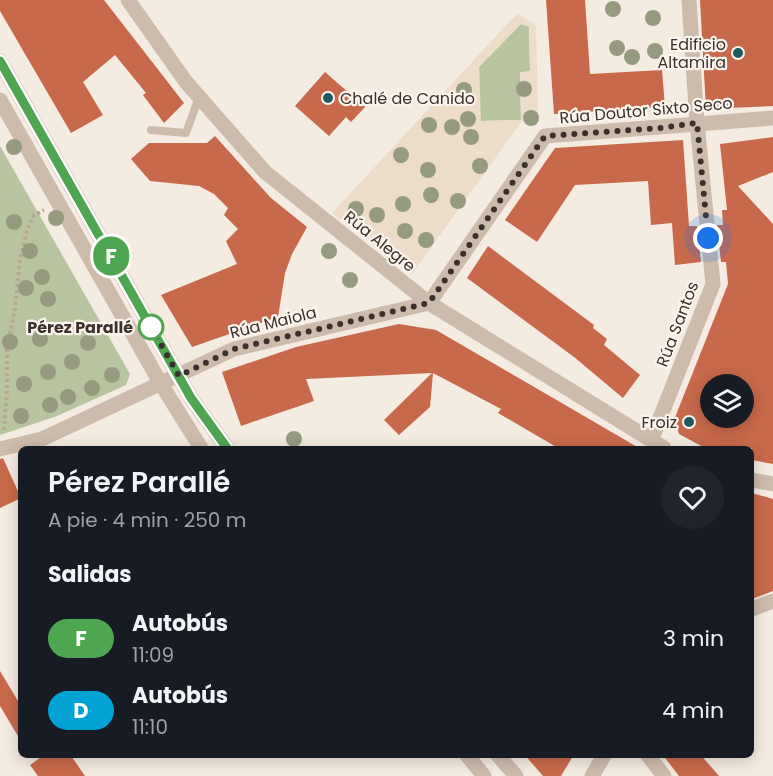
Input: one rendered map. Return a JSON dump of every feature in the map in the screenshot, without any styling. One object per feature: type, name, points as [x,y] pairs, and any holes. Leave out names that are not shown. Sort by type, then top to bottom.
[{"type":"street","name":"Rúa Alegre","points":[[128,0],[186,82],[266,172],[429,303],[658,445]]},
{"type":"street","name":"Rúa Santos","points":[[658,445],[713,284],[697,123],[689,0]]},
{"type":"street","points":[[0,61],[191,398],[225,446]]},
{"type":"street","points":[[0,100],[161,384],[200,446]]},
{"type":"street","name":"Rúa Doutor Sixto Seco","points":[[429,303],[545,136],[773,118]]},
{"type":"street","name":"Rúa Maiola","points":[[0,449],[42,439],[234,349],[429,303]]},
{"type":"street","points":[[754,480],[773,484]]},
{"type":"street","points":[[754,608],[773,601]]},
{"type":"street","points":[[469,758],[484,776]]},
{"type":"street","points":[[500,758],[516,776]]},
{"type":"street","points":[[592,776],[603,758]]},
{"type":"street","points":[[649,758],[664,776]]},
{"type":"lane","points":[[151,130],[186,134],[199,97]]},
{"type":"path","points":[[0,449],[5,423],[7,351],[15,308],[20,260],[33,216],[58,203]]},
{"type":"green space","points":[[521,24],[529,27],[530,72],[520,72],[521,120],[480,121],[479,67]]},
{"type":"green space","points":[[0,146],[130,374],[126,385],[57,416],[0,435]]},
{"type":"shaded area","points":[[518,14],[536,25],[538,115],[527,114],[412,274],[332,213]],"holes":[[[521,24],[529,27],[530,71],[520,72],[521,120],[481,121],[479,67]]]},
{"type":"building","points":[[0,0],[104,0],[184,103],[164,123],[143,95],[146,93],[115,55],[83,82],[103,115],[71,133],[0,11]]},
{"type":"building","points":[[546,0],[585,0],[590,74],[662,70],[665,107],[554,114]]},
{"type":"building","name":"Edificio Altamira","points":[[700,0],[773,0],[773,106],[706,109]]},
{"type":"building","name":"Chalé de Canido","points":[[325,72],[365,107],[351,122],[346,117],[329,136],[295,106]]},
{"type":"building","points":[[215,136],[271,198],[307,227],[292,254],[285,273],[278,317],[192,347],[161,295],[237,264],[226,241],[238,229],[224,215],[228,208],[214,194],[199,186],[150,181],[131,159],[149,143],[207,143]]},
{"type":"building","points":[[773,137],[773,172],[738,186],[773,224],[773,464],[754,460],[754,446],[701,446],[679,434],[674,420],[728,284],[726,262],[721,262],[717,225],[723,225],[722,210],[727,210],[720,144]]},
{"type":"building","points":[[683,140],[689,226],[697,226],[701,262],[675,265],[672,223],[651,225],[648,181],[575,185],[537,242],[505,220],[555,148]]},
{"type":"building","points":[[488,246],[594,325],[593,328],[607,339],[604,345],[640,375],[623,398],[574,357],[467,278]]},
{"type":"building","points":[[399,324],[436,330],[636,446],[555,446],[498,413],[501,409],[433,373],[430,407],[399,435],[384,420],[432,373],[306,379],[314,401],[241,426],[222,372],[296,347]]},
{"type":"building","points":[[3,458],[18,491],[18,499],[0,508],[0,459]]},
{"type":"building","points":[[754,494],[773,499],[773,591],[754,598]]},
{"type":"building","points":[[0,671],[18,701],[18,736],[0,706]]},
{"type":"building","points":[[40,758],[73,758],[85,776],[38,776],[30,765]]},
{"type":"building","points":[[527,758],[572,758],[561,776],[543,776]]},
{"type":"building","points":[[665,758],[703,758],[719,776],[679,776]]},
{"type":"bus line","name":"F","points":[[0,61],[191,398],[225,446]]},
{"type":"place","name":"Edificio Altamira","points":[[738,53]]},
{"type":"place","name":"Chalé de Canido","points":[[328,98]]},
{"type":"place","name":"Pérez Parallé","points":[[151,327]]},
{"type":"place","name":"Froiz","points":[[689,422]]},
{"type":"route","points":[[151,327],[179,376],[234,349],[429,303],[545,136],[660,128],[697,123],[708,238]]}]
